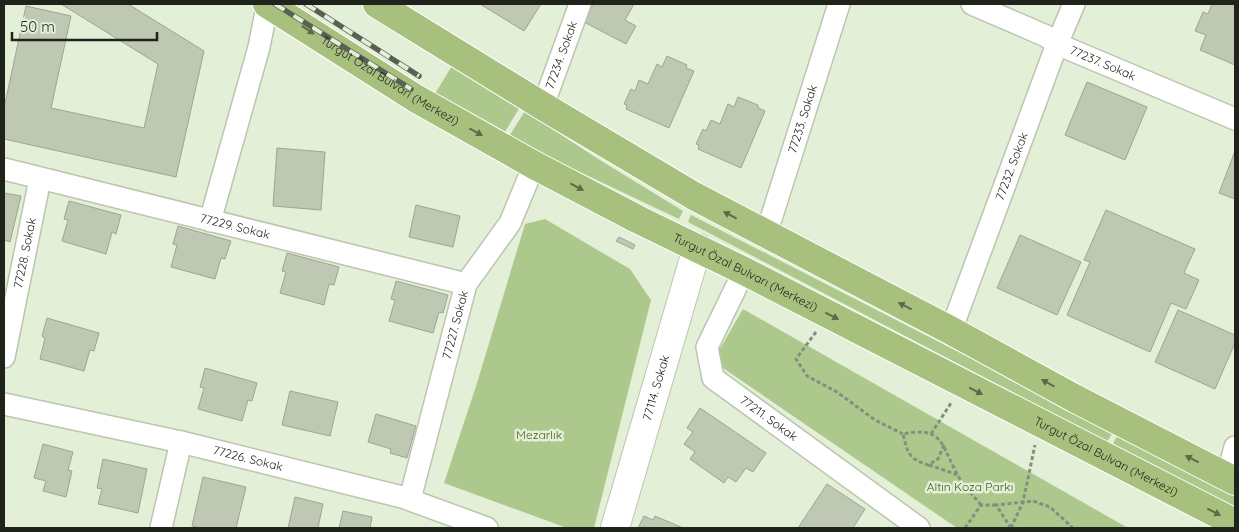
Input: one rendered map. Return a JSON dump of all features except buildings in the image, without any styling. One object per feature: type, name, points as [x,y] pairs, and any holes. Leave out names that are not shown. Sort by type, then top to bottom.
[{"type":"main road","points":[[377,4],[694,196],[950,330],[1074,398],[1230,478]]},
{"type":"main road","name":"Turgut Özal Bulvarı (Merkezi)","points":[[268,5],[415,98],[534,164],[639,220],[699,248],[1235,523]]},
{"type":"main road","name":"77114. Sokak","points":[[615,528],[693,262],[699,248]]},
{"type":"street","name":"77234. Sokak","points":[[541,105],[548,92],[580,4]]},
{"type":"street","name":"77233. Sokak","points":[[763,233],[771,219],[839,4]]},
{"type":"street","name":"77237. Sokak","points":[[972,4],[1046,36],[1057,44],[1235,119]]},
{"type":"street","name":"77232. Sokak","points":[[950,330],[1057,44],[1074,4]]},
{"type":"street","points":[[210,221],[259,47],[268,5]]},
{"type":"street","name":"77227. Sokak","points":[[410,499],[466,284],[510,223],[534,164]]},
{"type":"street","name":"77229. Sokak","points":[[4,170],[466,284]]},
{"type":"street","name":"77228. Sokak","points":[[4,356],[40,178]]},
{"type":"street","name":"77211. Sokak","points":[[744,271],[707,347],[713,378],[919,528]]},
{"type":"street","name":"77226. Sokak","points":[[4,404],[180,442],[410,499],[487,528]]},
{"type":"street","points":[[160,528],[180,442]]},
{"type":"street","points":[[1230,478],[1231,462],[1235,447]]},
{"type":"path","points":[[820,327],[796,359],[807,376],[838,392],[875,420],[903,434],[916,431],[938,438],[944,445],[958,475],[981,505]]},
{"type":"path","points":[[930,434],[954,399]]},
{"type":"path","points":[[903,434],[907,450],[914,460],[958,475]]},
{"type":"path","points":[[1011,528],[1023,502],[1035,442]]},
{"type":"path","points":[[928,465],[938,459],[944,445]]},
{"type":"path","points":[[981,505],[1033,501],[1050,507],[1073,528]]},
{"type":"path","points":[[965,528],[981,505]]},
{"type":"path","points":[[996,505],[1011,528]]},
{"type":"green space","points":[[453,64],[520,107],[503,135],[433,97]]},
{"type":"green space","points":[[525,111],[683,211],[679,219],[508,138]]},
{"type":"green space","points":[[691,215],[982,364],[1112,434],[1107,442],[688,222]]},
{"type":"green space","name":"Mezarlık","points":[[545,219],[630,269],[651,300],[594,528],[567,528],[444,483],[477,383],[525,224]]},
{"type":"green space","name":"Altın Koza Parkı","points":[[743,309],[1128,528],[957,528],[720,366],[718,352]]},
{"type":"green space","points":[[1117,436],[1235,496],[1235,507],[1113,444]]},
{"type":"railway","points":[[275,4],[411,89]]},
{"type":"railway","points":[[306,4],[419,76]]}]
